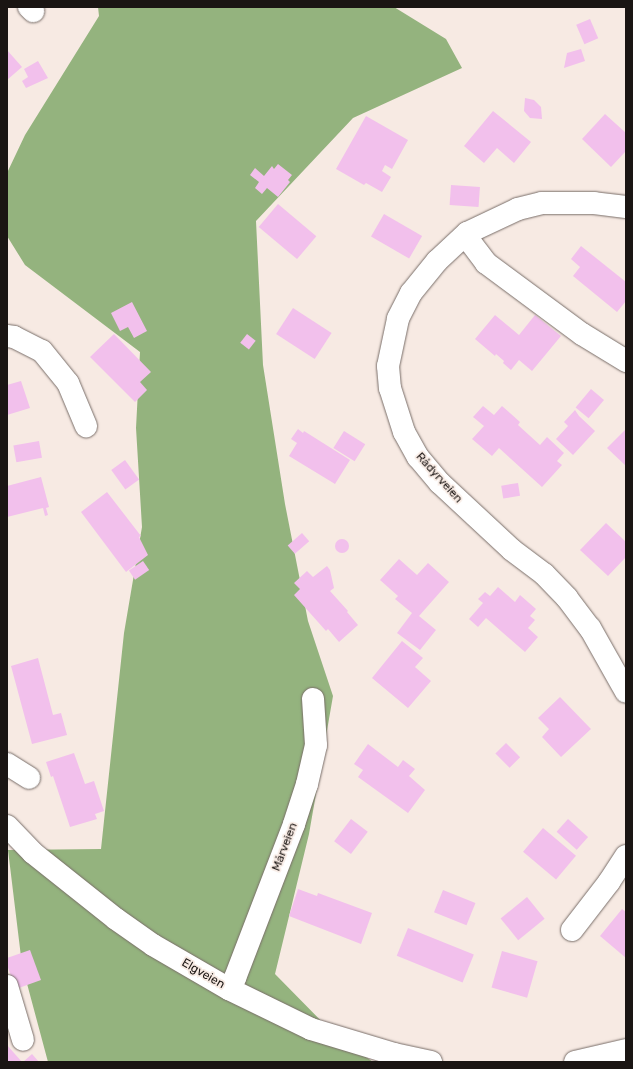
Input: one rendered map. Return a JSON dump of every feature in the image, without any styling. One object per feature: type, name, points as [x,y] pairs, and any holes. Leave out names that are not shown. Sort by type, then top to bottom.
[{"type":"street","name":"Rådyrveien","points":[[626,207],[594,203],[542,203],[518,209],[467,233],[437,261],[410,293],[398,319],[388,366],[390,388],[404,432],[418,457],[440,483],[512,550],[544,574],[567,598],[590,628],[626,692]]},
{"type":"street","points":[[467,233],[470,243],[486,263],[582,334],[626,361]]},
{"type":"street","points":[[7,336],[14,337],[42,351],[68,383],[86,426]]},
{"type":"street","name":"Mårveien","points":[[229,989],[235,978],[294,824],[307,784],[316,745],[313,699]]},
{"type":"street","points":[[7,764],[29,778]]},
{"type":"street","name":"Elgveien","points":[[7,826],[33,853],[116,919],[153,944],[229,989],[311,1029],[394,1054],[431,1062]]},
{"type":"street","points":[[572,930],[609,882],[626,856]]},
{"type":"street","points":[[7,986],[23,1040]]},
{"type":"street","points":[[575,1062],[626,1050]]},
{"type":"green space","points":[[98,7],[394,7],[446,39],[462,68],[353,118],[256,221],[263,365],[285,504],[308,621],[333,696],[309,834],[275,974],[333,1033],[373,1062],[48,1062],[22,965],[8,850],[101,849],[124,633],[142,527],[136,428],[140,352],[25,265],[7,236],[7,173],[25,135],[99,16]]},
{"type":"building","points":[[590,19],[598,38],[584,44],[576,25]]},
{"type":"building","points":[[581,49],[585,61],[564,68],[567,53]]},
{"type":"building","points":[[7,50],[22,67],[7,80]]},
{"type":"building","points":[[38,61],[48,78],[26,88],[22,81],[28,77],[24,69]]},
{"type":"building","points":[[525,98],[534,100],[541,107],[542,119],[530,118],[524,111]]},
{"type":"building","points":[[493,111],[531,142],[514,163],[497,148],[484,163],[464,146]]},
{"type":"building","points":[[605,114],[626,133],[626,151],[611,167],[582,139]]},
{"type":"building","points":[[366,116],[408,140],[392,169],[385,165],[382,171],[391,177],[382,192],[366,183],[364,185],[336,169]]},
{"type":"building","points":[[278,164],[292,175],[288,180],[290,182],[278,197],[267,188],[262,194],[255,188],[259,182],[250,175],[255,168],[264,176],[272,166],[274,169]]},
{"type":"building","points":[[451,185],[480,187],[479,207],[450,205]]},
{"type":"building","points":[[278,204],[316,236],[297,259],[259,227]]},
{"type":"building","points":[[384,214],[422,236],[409,259],[371,237]]},
{"type":"building","points":[[581,246],[626,282],[626,301],[617,312],[573,276],[580,267],[571,259]]},
{"type":"building","points":[[132,302],[147,331],[134,338],[128,327],[120,331],[111,313]]},
{"type":"building","points":[[293,308],[332,333],[315,359],[276,334]]},
{"type":"building","points":[[495,315],[519,335],[535,315],[561,336],[532,371],[519,360],[511,370],[496,354],[495,356],[475,339]]},
{"type":"building","points":[[114,334],[151,372],[140,382],[147,390],[135,402],[90,357]]},
{"type":"building","points":[[247,334],[256,341],[249,349],[240,343]]},
{"type":"building","points":[[21,381],[30,408],[7,415],[7,385]]},
{"type":"building","points":[[591,389],[604,400],[589,418],[576,407]]},
{"type":"building","points":[[483,406],[494,415],[502,406],[520,422],[518,425],[540,445],[547,437],[564,453],[557,461],[562,465],[542,487],[499,448],[492,456],[472,439],[484,426],[473,417]]},
{"type":"building","points":[[575,410],[579,416],[595,431],[573,455],[556,439],[568,426],[564,422]]},
{"type":"building","points":[[298,429],[303,433],[304,431],[350,460],[335,484],[289,456],[297,443],[291,439]]},
{"type":"building","points":[[626,429],[626,466],[607,448]]},
{"type":"building","points":[[344,431],[365,444],[355,461],[333,448]]},
{"type":"building","points":[[39,441],[42,458],[16,462],[13,446]]},
{"type":"building","points":[[125,460],[139,479],[125,489],[111,470]]},
{"type":"building","points":[[41,477],[49,507],[46,508],[48,515],[45,516],[43,508],[7,517],[7,486]]},
{"type":"building","points":[[518,483],[520,496],[503,498],[501,486]]},
{"type":"building","points":[[107,492],[141,536],[139,537],[148,555],[126,572],[81,512]]},
{"type":"building","points":[[606,523],[626,542],[626,557],[608,576],[580,550]]},
{"type":"building","points":[[302,533],[309,541],[295,554],[288,545]]},
{"type":"building","points":[[342,539],[347,541],[349,546],[347,551],[342,553],[337,551],[335,546],[337,541]]},
{"type":"building","points":[[399,559],[417,575],[428,563],[449,582],[419,616],[436,630],[420,650],[397,633],[412,613],[395,599],[398,596],[380,580]]},
{"type":"building","points":[[143,561],[149,570],[135,580],[129,571]]},
{"type":"building","points":[[327,566],[330,570],[334,588],[330,591],[358,625],[339,642],[328,629],[326,631],[294,595],[300,589],[294,583],[307,571],[313,577]]},
{"type":"building","points":[[498,587],[515,602],[520,595],[536,609],[530,616],[535,620],[528,628],[538,637],[525,652],[486,618],[478,627],[469,619],[483,603],[478,599],[485,592],[490,596]]},
{"type":"building","points":[[402,641],[423,658],[415,667],[431,681],[408,708],[372,678]]},
{"type":"building","points":[[38,658],[53,715],[61,713],[67,735],[32,744],[11,666]]},
{"type":"building","points":[[560,697],[591,729],[561,757],[542,737],[549,729],[538,718]]},
{"type":"building","points":[[506,743],[520,757],[510,768],[495,754]]},
{"type":"building","points":[[368,744],[398,767],[403,760],[415,769],[409,776],[425,790],[408,813],[358,777],[363,770],[354,764]]},
{"type":"building","points":[[74,753],[85,784],[94,781],[104,811],[95,814],[97,819],[70,827],[53,776],[51,777],[46,762]]},
{"type":"building","points":[[351,819],[368,832],[351,854],[334,841]]},
{"type":"building","points":[[568,819],[588,837],[577,850],[557,832]]},
{"type":"building","points":[[543,828],[576,856],[556,879],[523,852]]},
{"type":"building","points":[[298,889],[317,896],[318,893],[372,913],[361,944],[289,916]]},
{"type":"building","points":[[443,890],[475,903],[466,925],[434,912]]},
{"type":"building","points":[[527,897],[545,919],[518,940],[501,918]]},
{"type":"building","points":[[622,909],[626,912],[626,958],[600,936]]},
{"type":"building","points":[[408,928],[474,955],[463,982],[397,956]]},
{"type":"building","points":[[30,950],[41,980],[16,989],[7,965],[7,958]]},
{"type":"building","points":[[502,951],[538,961],[527,998],[492,988]]},
{"type":"building","points":[[7,1045],[22,1062],[7,1062]]},
{"type":"building","points":[[32,1054],[39,1062],[23,1062]]}]
